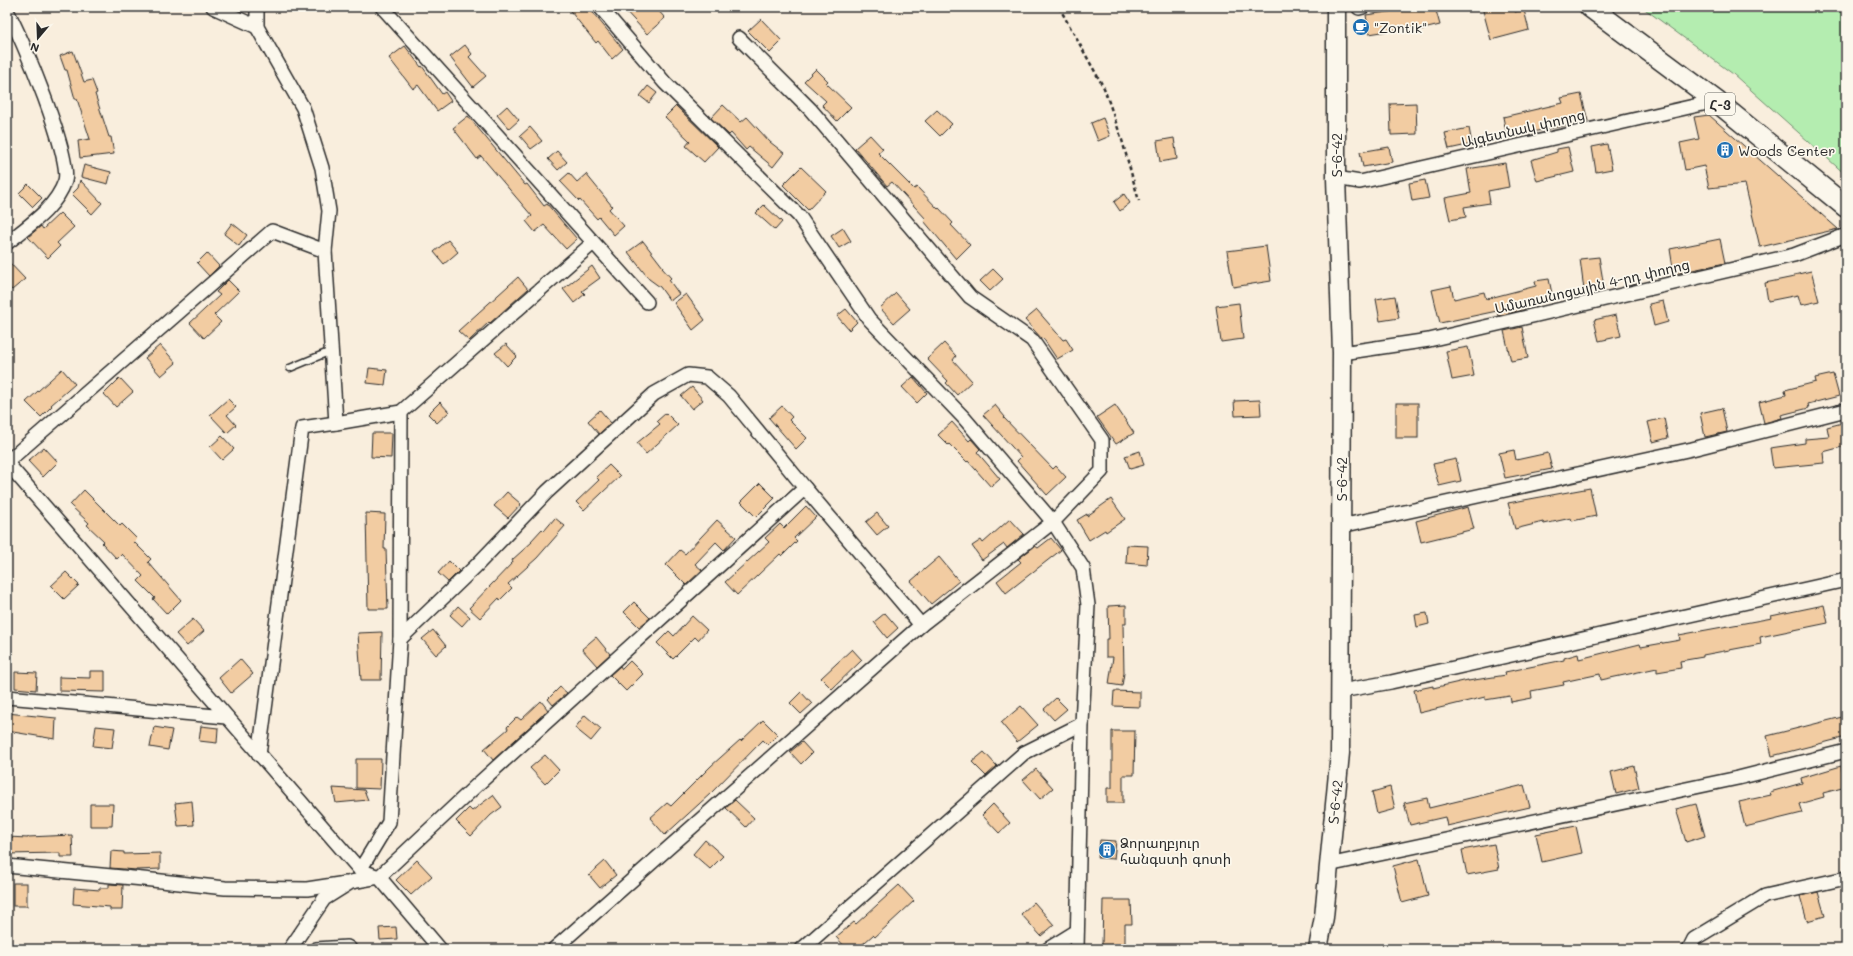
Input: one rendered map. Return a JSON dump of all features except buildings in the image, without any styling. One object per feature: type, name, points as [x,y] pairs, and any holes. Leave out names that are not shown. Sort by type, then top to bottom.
[{"type":"main road","name":"Տ-6-42","points":[[1319,948],[1324,917],[1340,753],[1342,353],[1336,178],[1336,7]]},
{"type":"main road","name":"Հ-3","points":[[1590,7],[1716,101],[1846,207]]},
{"type":"street","points":[[213,7],[257,27]]},
{"type":"street","points":[[257,7],[257,27],[303,108],[322,168],[329,210],[325,251],[336,423]]},
{"type":"street","points":[[382,7],[593,244],[647,302]]},
{"type":"street","points":[[600,7],[665,83],[799,216],[869,319],[964,418],[1053,522],[1083,568],[1088,605],[1082,724],[1077,949]]},
{"type":"street","points":[[7,243],[51,205],[65,181],[65,162],[57,135],[38,81],[9,19]]},
{"type":"street","points":[[554,949],[921,625],[1053,522],[1102,471],[1102,440],[1032,340],[970,297],[810,109],[739,38]]},
{"type":"street","name":"Այգետնակ փողոց","points":[[1336,178],[1360,182],[1716,101]]},
{"type":"street","points":[[325,251],[272,232],[7,463],[360,870],[379,877],[440,949]]},
{"type":"street","name":"Ամառանոցային 4-րդ փողոց","points":[[1342,353],[1429,340],[1794,255],[1846,235]]},
{"type":"street","points":[[259,755],[302,428],[401,412],[593,244]]},
{"type":"street","points":[[400,639],[476,566],[547,492],[637,409],[654,394],[688,375],[707,377],[729,396],[921,625]]},
{"type":"street","points":[[1341,526],[1692,449],[1846,410]]},
{"type":"street","points":[[360,870],[389,822],[400,639],[401,412]]},
{"type":"street","points":[[7,866],[225,888],[307,889],[379,877],[483,779],[805,488]]},
{"type":"street","points":[[1341,691],[1391,682],[1846,580]]},
{"type":"street","points":[[7,697],[226,716]]},
{"type":"street","points":[[802,949],[1024,753],[1082,724]]},
{"type":"street","points":[[1328,865],[1738,778],[1846,751]]},
{"type":"street","points":[[1689,949],[1694,939],[1765,896],[1846,878]]},
{"type":"street","points":[[290,949],[324,899],[351,882]]},
{"type":"street","points":[[1048,949],[1077,932]]},
{"type":"street","points":[[316,949],[347,947],[350,949]]},
{"type":"lane","points":[[290,368],[331,351]]},
{"type":"path","points":[[1059,7],[1104,88],[1139,201]]},
{"type":"green space","points":[[1642,7],[1846,7],[1846,175],[1733,74]]},
{"type":"place","name":"\"Zontik\"","points":[[1361,27]]},
{"type":"place","name":"Woods Center","points":[[1725,150]]},
{"type":"place","name":"Ձորաղբյուր հանգստի գոտի","points":[[1107,850]]}]
